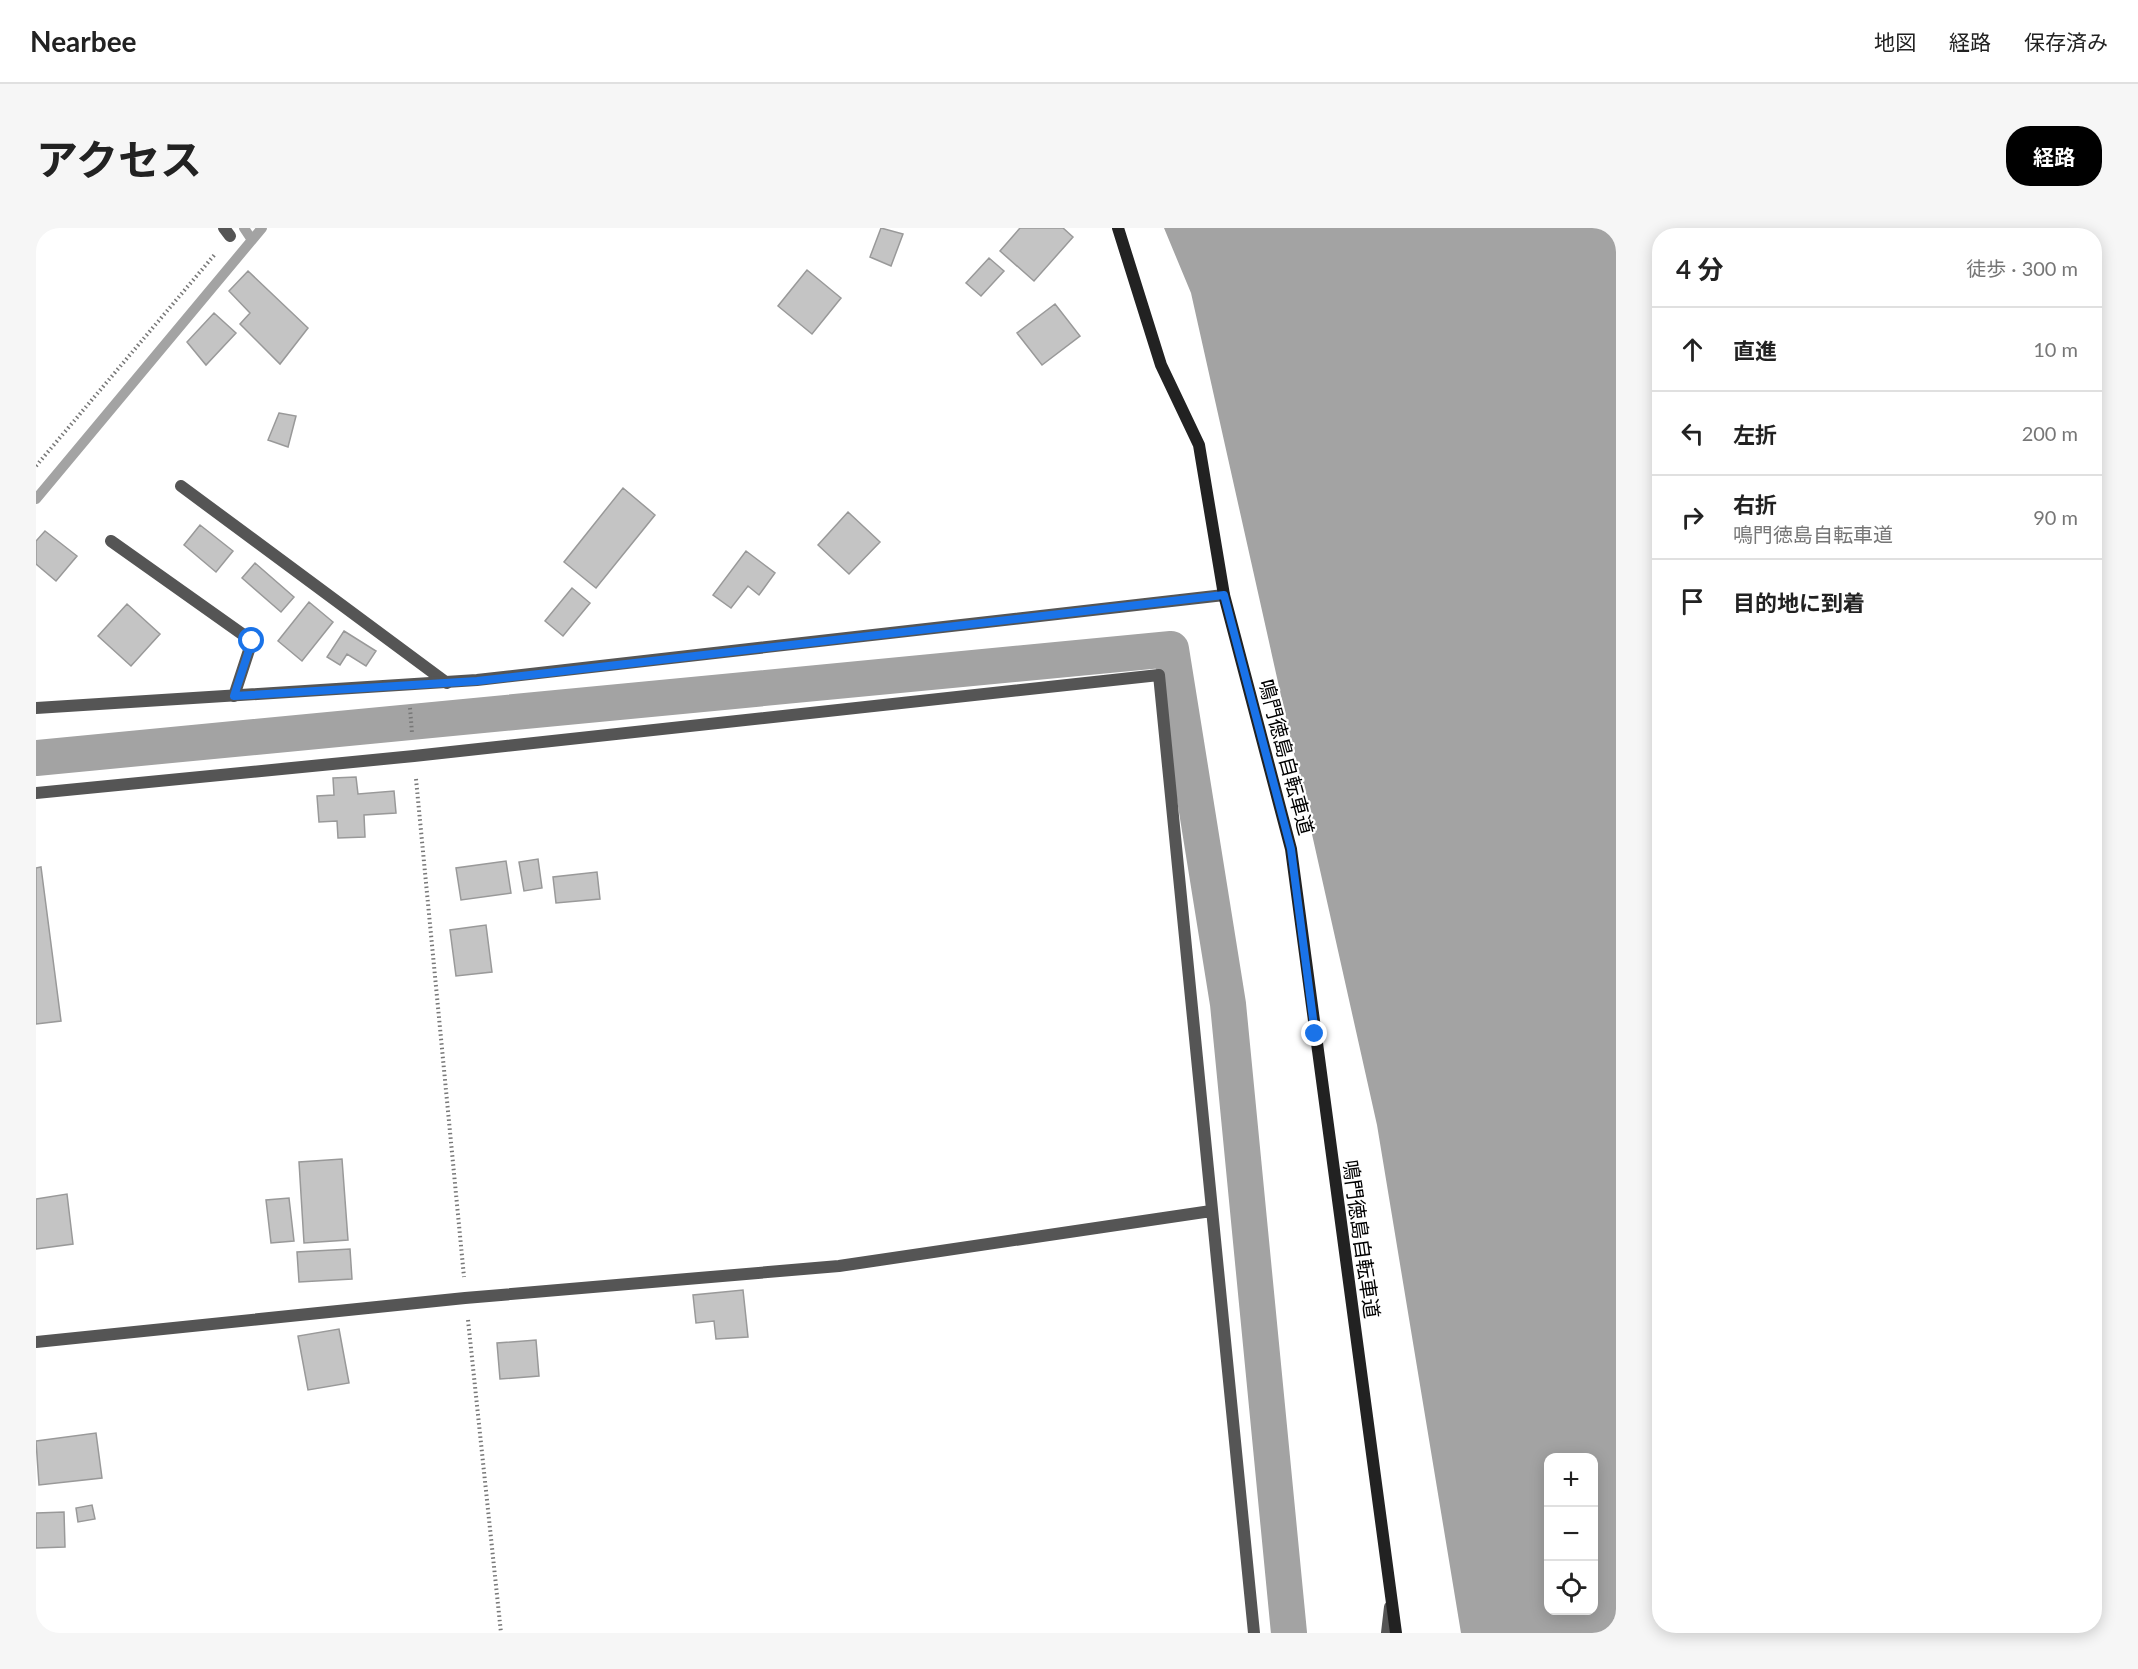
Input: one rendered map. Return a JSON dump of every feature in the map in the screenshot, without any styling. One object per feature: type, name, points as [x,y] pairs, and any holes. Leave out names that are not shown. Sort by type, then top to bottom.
[{"type":"main road","name":"鳴門徳島自転車道","points":[[1118,228],[1161,365],[1199,445],[1224,595],[1291,849],[1396,1633]]},
{"type":"street","points":[[181,486],[447,683]]},
{"type":"street","points":[[111,541],[252,641],[234,696]]},
{"type":"street","points":[[36,708],[447,683],[1224,595]]},
{"type":"street","points":[[36,793],[414,756],[1159,675],[1254,1633]]},
{"type":"street","points":[[36,1342],[465,1298],[838,1266],[1211,1211]]},
{"type":"street","points":[[1387,1633],[1391,1600]]},
{"type":"path","points":[[36,466],[227,232]]},
{"type":"path","points":[[407,686],[465,1298],[501,1633]]},
{"type":"shaded area","points":[[1164,228],[1616,228],[1616,1633],[1461,1633],[1377,1125],[1191,293]]},
{"type":"building","points":[[881,228],[903,234],[891,266],[870,257]]},
{"type":"building","points":[[1020,228],[1063,228],[1073,237],[1034,281],[1000,251]]},
{"type":"building","points":[[989,258],[1004,271],[981,296],[966,283]]},
{"type":"building","points":[[807,270],[841,298],[812,334],[778,306]]},
{"type":"building","points":[[248,271],[308,328],[280,364],[240,324],[250,313],[229,291]]},
{"type":"building","points":[[1055,304],[1080,336],[1042,365],[1017,333]]},
{"type":"building","points":[[214,313],[236,333],[206,365],[187,342]]},
{"type":"building","points":[[279,413],[296,416],[288,447],[268,440]]},
{"type":"building","points":[[623,488],[655,515],[596,588],[564,562]]},
{"type":"building","points":[[848,512],[880,542],[849,574],[818,545]]},
{"type":"building","points":[[200,525],[233,551],[216,572],[184,545]]},
{"type":"building","points":[[45,531],[77,556],[56,581],[36,564],[36,541]]},
{"type":"building","points":[[746,551],[775,573],[759,595],[748,586],[731,608],[713,595]]},
{"type":"building","points":[[255,563],[294,597],[281,612],[242,578]]},
{"type":"building","points":[[572,588],[590,603],[563,636],[545,621]]},
{"type":"building","points":[[309,602],[333,622],[302,661],[278,641]]},
{"type":"building","points":[[127,604],[160,634],[131,666],[98,636]]},
{"type":"building","points":[[344,631],[376,651],[366,666],[347,654],[340,665],[327,657]]},
{"type":"building","points":[[356,777],[358,794],[394,791],[396,813],[364,815],[365,837],[338,838],[337,821],[319,822],[317,796],[334,795],[333,778]]},
{"type":"building","points":[[538,859],[542,888],[524,891],[519,862]]},
{"type":"building","points":[[506,861],[511,893],[461,900],[456,868]]},
{"type":"building","points":[[41,867],[61,1021],[36,1024],[36,868]]},
{"type":"building","points":[[597,872],[600,899],[556,903],[553,877]]},
{"type":"building","points":[[486,925],[492,972],[456,976],[450,930]]},
{"type":"building","points":[[342,1159],[348,1240],[304,1243],[299,1162]]},
{"type":"building","points":[[67,1194],[73,1244],[36,1249],[36,1199]]},
{"type":"building","points":[[289,1198],[294,1241],[271,1243],[266,1200]]},
{"type":"building","points":[[350,1249],[352,1279],[299,1282],[297,1252]]},
{"type":"building","points":[[743,1290],[748,1337],[716,1339],[714,1321],[696,1323],[693,1295]]},
{"type":"building","points":[[339,1329],[349,1383],[308,1390],[298,1336]]},
{"type":"building","points":[[536,1340],[539,1376],[500,1379],[497,1343]]},
{"type":"building","points":[[96,1433],[102,1478],[39,1485],[36,1441]]},
{"type":"building","points":[[92,1505],[95,1519],[78,1522],[76,1508]]},
{"type":"building","points":[[64,1512],[65,1547],[36,1548],[36,1513]]},
{"type":"waterway","points":[[244,228],[252,240]]},
{"type":"waterway","points":[[36,499],[262,228]]},
{"type":"waterway","points":[[36,758],[1171,649],[1228,1004],[1289,1633]]},
{"type":"route","points":[[252,641],[234,696],[477,681],[1224,595],[1291,849],[1315,1034]]}]
